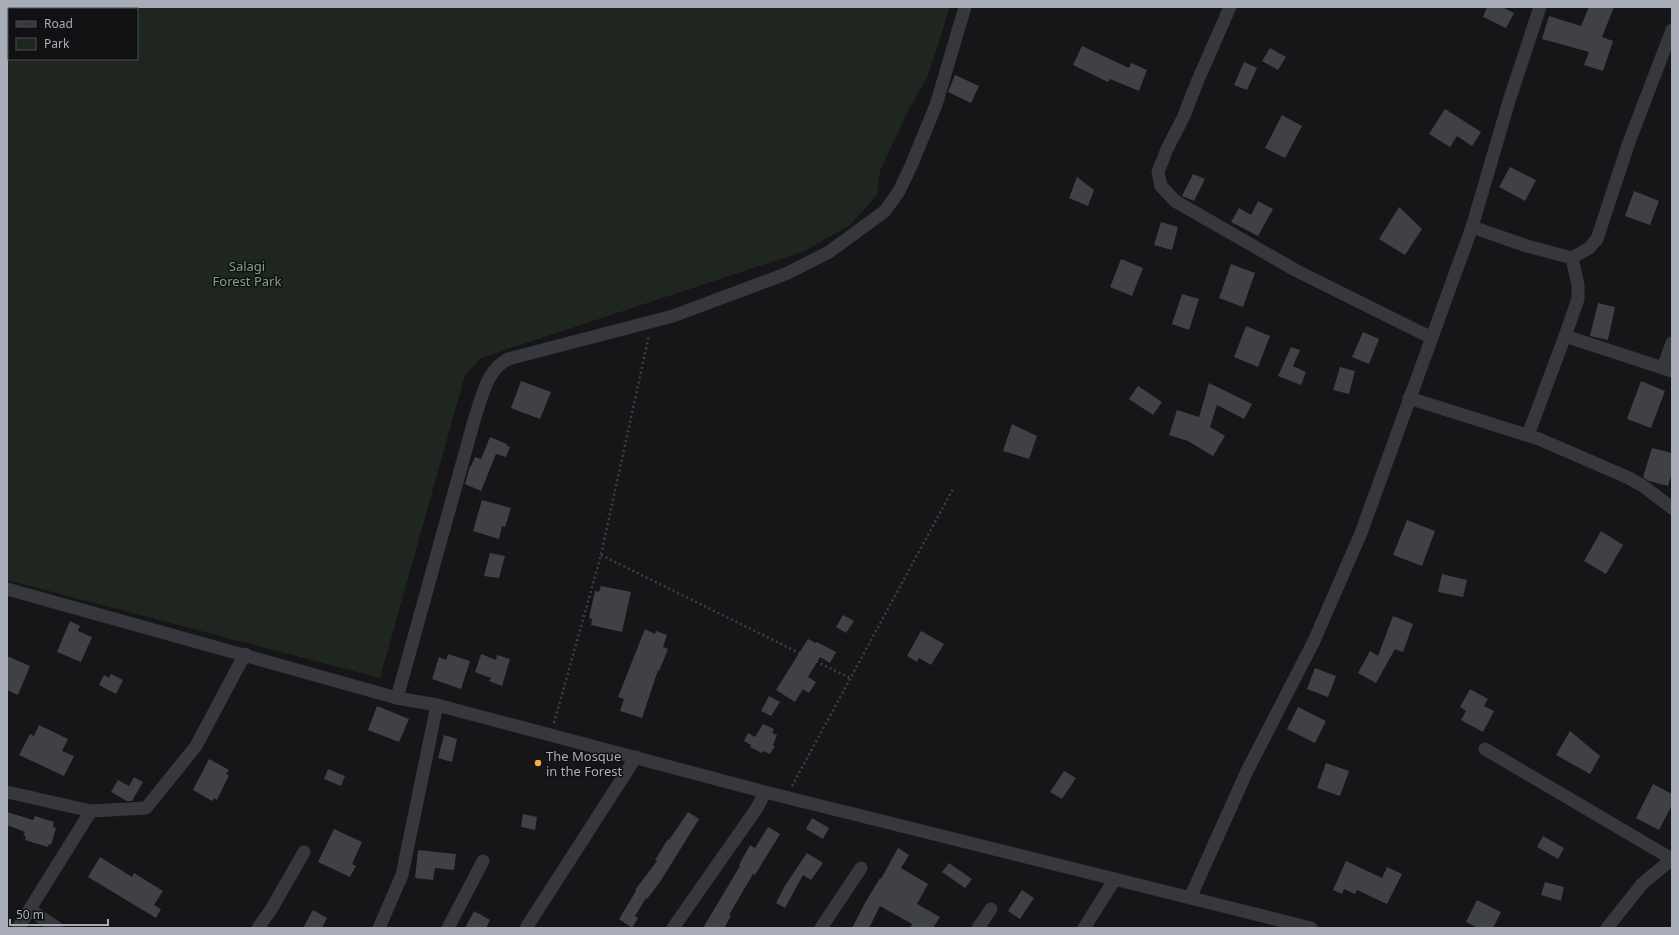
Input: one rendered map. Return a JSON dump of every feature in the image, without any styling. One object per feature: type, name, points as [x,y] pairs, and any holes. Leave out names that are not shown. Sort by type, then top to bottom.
[{"type":"street","points":[[397,698],[475,417],[491,374],[498,365],[508,359],[673,316],[788,273],[829,252],[886,211],[899,191],[936,106],[965,7]]},
{"type":"street","points":[[1230,7],[1183,118],[1167,149],[1158,172],[1161,186],[1175,201],[1297,271],[1432,338]]},
{"type":"street","points":[[1190,898],[1247,771],[1314,641],[1361,533],[1472,227],[1509,100],[1540,7]]},
{"type":"street","points":[[1472,227],[1528,246],[1572,258],[1589,248],[1597,239],[1629,142],[1672,30]]},
{"type":"street","points":[[1528,435],[1566,336],[1578,299],[1578,285],[1572,258]]},
{"type":"street","points":[[1566,336],[1667,370],[1672,343]]},
{"type":"street","points":[[1409,398],[1539,438],[1629,478],[1643,486],[1672,508]]},
{"type":"street","points":[[7,589],[245,654],[397,698],[436,705],[765,792],[1303,927]]},
{"type":"street","points":[[7,792],[91,811],[146,808],[196,746],[245,654]]},
{"type":"street","points":[[379,928],[402,875],[436,705]]},
{"type":"street","points":[[1485,749],[1672,859],[1642,884],[1607,928]]},
{"type":"street","points":[[526,928],[636,757]]},
{"type":"street","points":[[673,928],[757,808],[765,792]]},
{"type":"street","points":[[18,928],[91,811]]},
{"type":"street","points":[[258,928],[272,908],[304,852]]},
{"type":"street","points":[[448,928],[483,860]]},
{"type":"street","points":[[821,928],[861,868]]},
{"type":"street","points":[[1084,928],[1115,879]]},
{"type":"street","points":[[30,910],[57,928]]},
{"type":"street","points":[[978,928],[991,910]]},
{"type":"path","points":[[550,735],[600,555],[652,321]]},
{"type":"path","points":[[786,797],[954,487]]},
{"type":"path","points":[[600,555],[850,678]]},
{"type":"green space","name":"Salagi Forest Park","points":[[7,7],[950,7],[928,76],[907,113],[880,171],[877,195],[850,225],[805,251],[481,358],[465,375],[380,678],[7,580]]},
{"type":"building","points":[[1487,7],[1502,7],[1514,13],[1506,28],[1483,17]]},
{"type":"building","points":[[1589,7],[1614,7],[1602,37],[1613,41],[1603,71],[1584,65],[1589,52],[1542,39],[1549,16],[1581,26]]},
{"type":"building","points":[[1082,46],[1129,68],[1131,63],[1147,70],[1139,91],[1110,79],[1108,82],[1073,65]]},
{"type":"building","points":[[1270,48],[1286,57],[1278,70],[1262,61]]},
{"type":"building","points":[[1244,62],[1257,68],[1247,90],[1234,85]]},
{"type":"building","points":[[955,75],[979,86],[971,103],[948,92]]},
{"type":"building","points":[[1445,109],[1481,132],[1472,146],[1457,136],[1450,147],[1429,134]]},
{"type":"building","points":[[1282,115],[1302,126],[1285,158],[1265,148]]},
{"type":"building","points":[[1510,167],[1536,180],[1525,201],[1499,187]]},
{"type":"building","points":[[1193,174],[1205,179],[1194,201],[1182,196]]},
{"type":"building","points":[[1077,177],[1094,190],[1088,206],[1069,198]]},
{"type":"building","points":[[1634,191],[1659,201],[1650,225],[1625,216]]},
{"type":"building","points":[[1258,201],[1273,209],[1258,236],[1231,222],[1239,208],[1251,215]]},
{"type":"building","points":[[1399,207],[1422,229],[1405,255],[1379,239]]},
{"type":"building","points":[[1161,222],[1178,227],[1172,250],[1154,245]]},
{"type":"building","points":[[1121,259],[1143,268],[1132,296],[1110,287]]},
{"type":"building","points":[[1231,264],[1255,273],[1243,307],[1219,298]]},
{"type":"building","points":[[1182,294],[1199,299],[1189,330],[1172,324]]},
{"type":"building","points":[[1598,303],[1615,307],[1608,340],[1590,336]]},
{"type":"building","points":[[1246,326],[1270,336],[1258,367],[1234,357]]},
{"type":"building","points":[[1363,332],[1379,339],[1369,364],[1352,357]]},
{"type":"building","points":[[1291,347],[1300,350],[1293,366],[1306,372],[1301,385],[1278,376]]},
{"type":"building","points":[[1340,367],[1355,371],[1349,394],[1333,390]]},
{"type":"building","points":[[521,381],[551,392],[540,419],[511,408]]},
{"type":"building","points":[[1641,381],[1665,391],[1651,428],[1627,419]]},
{"type":"building","points":[[1209,383],[1252,404],[1244,419],[1217,405],[1210,427],[1225,436],[1213,456],[1188,441],[1169,435],[1177,410],[1199,417]]},
{"type":"building","points":[[1138,386],[1162,402],[1153,415],[1129,399]]},
{"type":"building","points":[[1012,424],[1037,436],[1029,459],[1003,451]]},
{"type":"building","points":[[490,437],[507,444],[506,445],[510,447],[506,457],[496,454],[481,491],[465,484],[470,466],[475,457],[481,459]]},
{"type":"building","points":[[1652,448],[1672,453],[1672,472],[1668,486],[1649,481],[1643,477]]},
{"type":"building","points":[[482,500],[511,508],[505,527],[502,526],[499,539],[473,531]]},
{"type":"building","points":[[1407,520],[1435,531],[1422,566],[1393,555]]},
{"type":"building","points":[[1601,531],[1623,545],[1606,574],[1584,561]]},
{"type":"building","points":[[490,553],[505,556],[499,578],[484,576]]},
{"type":"building","points":[[1442,574],[1467,580],[1463,597],[1438,592]]},
{"type":"building","points":[[601,586],[631,592],[622,632],[591,625],[592,619],[589,618],[595,591],[599,592]]},
{"type":"building","points":[[843,615],[854,621],[846,633],[836,627]]},
{"type":"building","points":[[1393,616],[1413,624],[1403,652],[1395,649],[1376,683],[1358,673],[1370,651],[1378,656]]},
{"type":"building","points":[[70,621],[80,626],[78,631],[92,637],[81,662],[57,652]]},
{"type":"building","points":[[645,629],[655,634],[656,631],[667,635],[663,647],[668,649],[659,671],[658,670],[642,718],[620,711],[624,699],[618,697]]},
{"type":"building","points":[[921,631],[944,644],[931,665],[919,658],[917,662],[907,656]]},
{"type":"building","points":[[808,639],[836,652],[830,663],[820,657],[808,677],[816,682],[809,693],[803,689],[795,702],[776,690]]},
{"type":"building","points":[[448,654],[470,661],[461,689],[432,679],[439,657],[446,660]]},
{"type":"building","points":[[481,654],[496,660],[497,655],[510,659],[502,686],[489,681],[491,678],[475,672]]},
{"type":"building","points":[[7,656],[30,666],[18,695],[7,690]]},
{"type":"building","points":[[1315,668],[1336,676],[1328,697],[1307,689]]},
{"type":"building","points":[[111,674],[123,680],[116,694],[99,685],[104,675],[109,678]]},
{"type":"building","points":[[1470,689],[1488,699],[1484,706],[1494,711],[1483,732],[1461,720],[1466,711],[1460,707]]},
{"type":"building","points":[[769,696],[780,702],[771,716],[761,711]]},
{"type":"building","points":[[377,706],[409,719],[399,742],[368,730]]},
{"type":"building","points":[[1298,707],[1326,721],[1315,743],[1287,729]]},
{"type":"building","points":[[763,724],[774,729],[772,733],[777,735],[773,745],[775,746],[770,754],[763,751],[762,753],[750,747],[751,745],[744,741],[748,733],[755,737]]},
{"type":"building","points":[[39,725],[68,739],[62,751],[74,756],[64,776],[19,755],[30,734],[34,736]]},
{"type":"building","points":[[1570,731],[1600,756],[1590,774],[1556,755]]},
{"type":"building","points":[[444,735],[457,739],[452,762],[438,758]]},
{"type":"building","points":[[209,759],[229,770],[226,774],[229,775],[217,800],[214,798],[212,801],[193,790]]},
{"type":"building","points":[[1326,763],[1349,771],[1340,796],[1317,788]]},
{"type":"building","points":[[328,769],[345,776],[341,786],[324,779]]},
{"type":"building","points":[[1064,771],[1076,778],[1062,799],[1050,792]]},
{"type":"building","points":[[134,777],[143,782],[132,801],[127,801],[111,792],[118,780],[129,786]]},
{"type":"building","points":[[1653,784],[1672,794],[1672,805],[1659,830],[1636,818]]},
{"type":"building","points":[[7,812],[33,820],[35,816],[54,822],[53,827],[56,828],[51,845],[49,844],[48,847],[25,840],[26,836],[23,835],[25,832],[7,825]]},
{"type":"building","points":[[688,812],[699,819],[660,882],[647,899],[646,898],[635,916],[638,918],[632,928],[619,919],[636,891],[635,890],[657,861],[655,860],[668,839],[669,840]]},
{"type":"building","points":[[523,814],[537,817],[535,830],[521,827]]},
{"type":"building","points":[[812,818],[829,828],[823,839],[806,829]]},
{"type":"building","points":[[768,827],[780,834],[755,875],[753,874],[729,915],[731,916],[724,928],[703,928],[740,866],[739,865],[750,845],[755,848]]},
{"type":"building","points":[[334,829],[362,842],[352,864],[356,866],[350,877],[318,862]]},
{"type":"building","points":[[1543,836],[1564,848],[1558,859],[1537,847]]},
{"type":"building","points":[[898,848],[909,855],[901,868],[928,884],[917,904],[940,917],[933,928],[910,928],[912,924],[880,906],[869,928],[852,928],[865,903],[880,878],[881,879]]},
{"type":"building","points":[[418,850],[456,854],[454,870],[435,868],[433,880],[415,878]]},
{"type":"building","points":[[807,853],[823,863],[811,880],[803,875],[785,908],[776,903],[786,884]]},
{"type":"building","points":[[100,857],[132,877],[134,873],[163,891],[154,905],[161,909],[156,918],[88,877]]},
{"type":"building","points":[[1346,861],[1382,878],[1387,867],[1402,874],[1387,904],[1357,890],[1355,894],[1344,889],[1342,894],[1333,890]]},
{"type":"building","points":[[949,863],[972,879],[965,888],[942,872]]},
{"type":"building","points":[[1545,882],[1564,887],[1561,901],[1541,895]]},
{"type":"building","points":[[1022,890],[1034,898],[1020,919],[1008,911]]},
{"type":"building","points":[[1477,900],[1501,912],[1493,928],[1478,928],[1466,922]]},
{"type":"building","points":[[313,910],[327,918],[322,928],[303,928]]},
{"type":"building","points":[[474,911],[490,920],[486,928],[465,928]]},
{"type":"place","name":"The Mosque in the Forest","points":[[538,763]]}]
